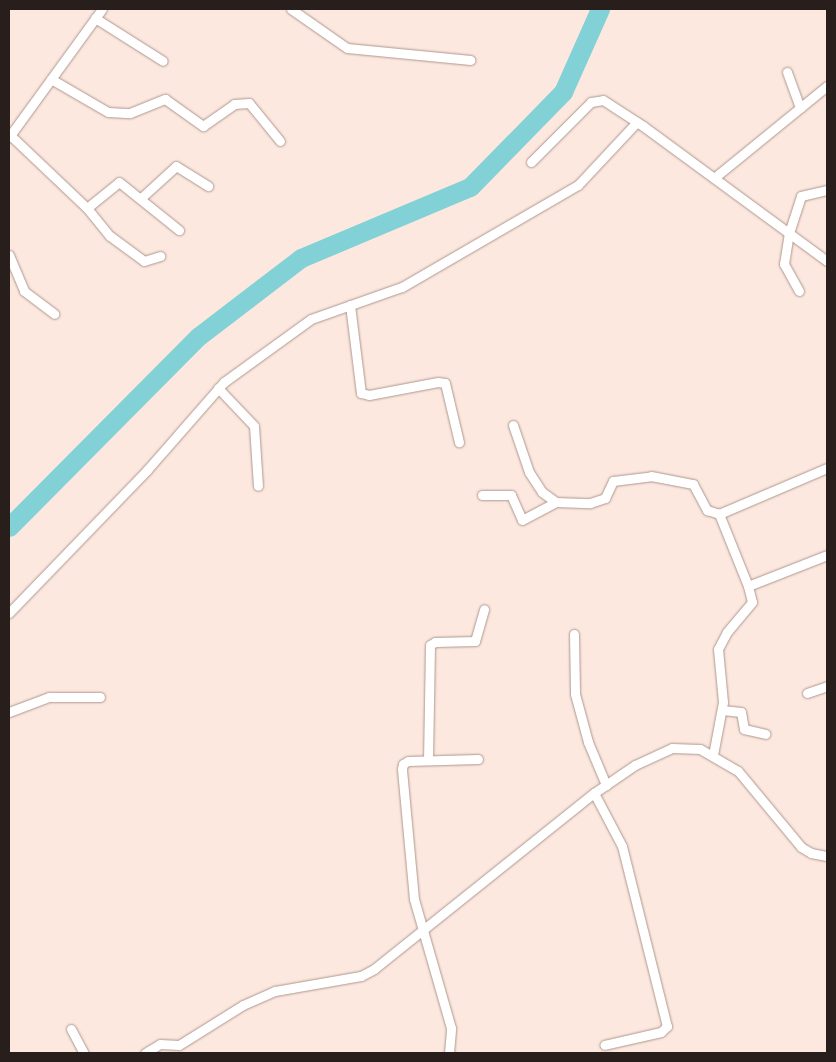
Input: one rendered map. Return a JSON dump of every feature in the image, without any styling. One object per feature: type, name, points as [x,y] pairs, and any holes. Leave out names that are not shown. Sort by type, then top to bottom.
[{"type":"street","points":[[102,9],[9,136],[87,208],[110,236],[144,261],[160,256]]},
{"type":"street","points":[[291,9],[348,48],[470,60]]},
{"type":"street","points":[[95,18],[163,60]]},
{"type":"street","points":[[787,72],[800,108]]},
{"type":"street","points":[[51,79],[108,112],[140,111],[153,101],[165,99],[203,126],[234,104],[249,104],[280,141]]},
{"type":"street","points":[[714,178],[827,86]]},
{"type":"street","points":[[531,162],[594,100],[602,100],[637,122],[827,261]]},
{"type":"street","points":[[9,613],[147,470],[218,388],[311,318],[402,287],[578,185],[637,122]]},
{"type":"street","points":[[141,198],[176,166],[208,186]]},
{"type":"street","points":[[87,208],[119,182],[179,230]]},
{"type":"street","points":[[799,291],[784,264],[789,233],[801,196],[827,190]]},
{"type":"street","points":[[9,255],[24,291],[54,314]]},
{"type":"street","points":[[350,304],[361,393],[369,395],[438,382],[445,383],[459,442]]},
{"type":"street","points":[[218,388],[254,426],[258,486]]},
{"type":"street","points":[[513,425],[529,472],[542,492],[556,502]]},
{"type":"street","points":[[482,496],[511,495],[522,520],[556,502],[590,503],[605,498],[613,481],[651,476],[693,484],[707,510],[719,514],[827,468]]},
{"type":"street","points":[[713,755],[722,710],[718,649],[720,641],[752,602],[748,586],[719,514]]},
{"type":"street","points":[[748,586],[827,555]]},
{"type":"street","points":[[428,760],[430,646],[435,642],[476,641],[484,609]]},
{"type":"street","points":[[574,634],[575,694],[586,735],[606,785]]},
{"type":"street","points":[[807,692],[827,686]]},
{"type":"street","points":[[9,712],[49,697],[100,697]]},
{"type":"street","points":[[722,710],[741,712],[744,729],[765,734]]},
{"type":"street","points":[[145,1053],[160,1044],[179,1045],[243,1005],[275,991],[361,976],[421,934],[606,785],[635,765],[672,748],[687,746],[713,755],[738,771],[801,847],[811,853],[827,856]]},
{"type":"street","points":[[449,1053],[451,1028],[430,953],[421,934],[414,899],[402,769],[403,764],[408,761],[478,759]]},
{"type":"street","points":[[595,795],[606,813],[625,858],[667,1026],[661,1032],[604,1045]]},
{"type":"street","points":[[71,1029],[84,1053]]},
{"type":"waterway","points":[[9,527],[199,336],[301,258],[470,187],[563,92],[600,9]]}]
